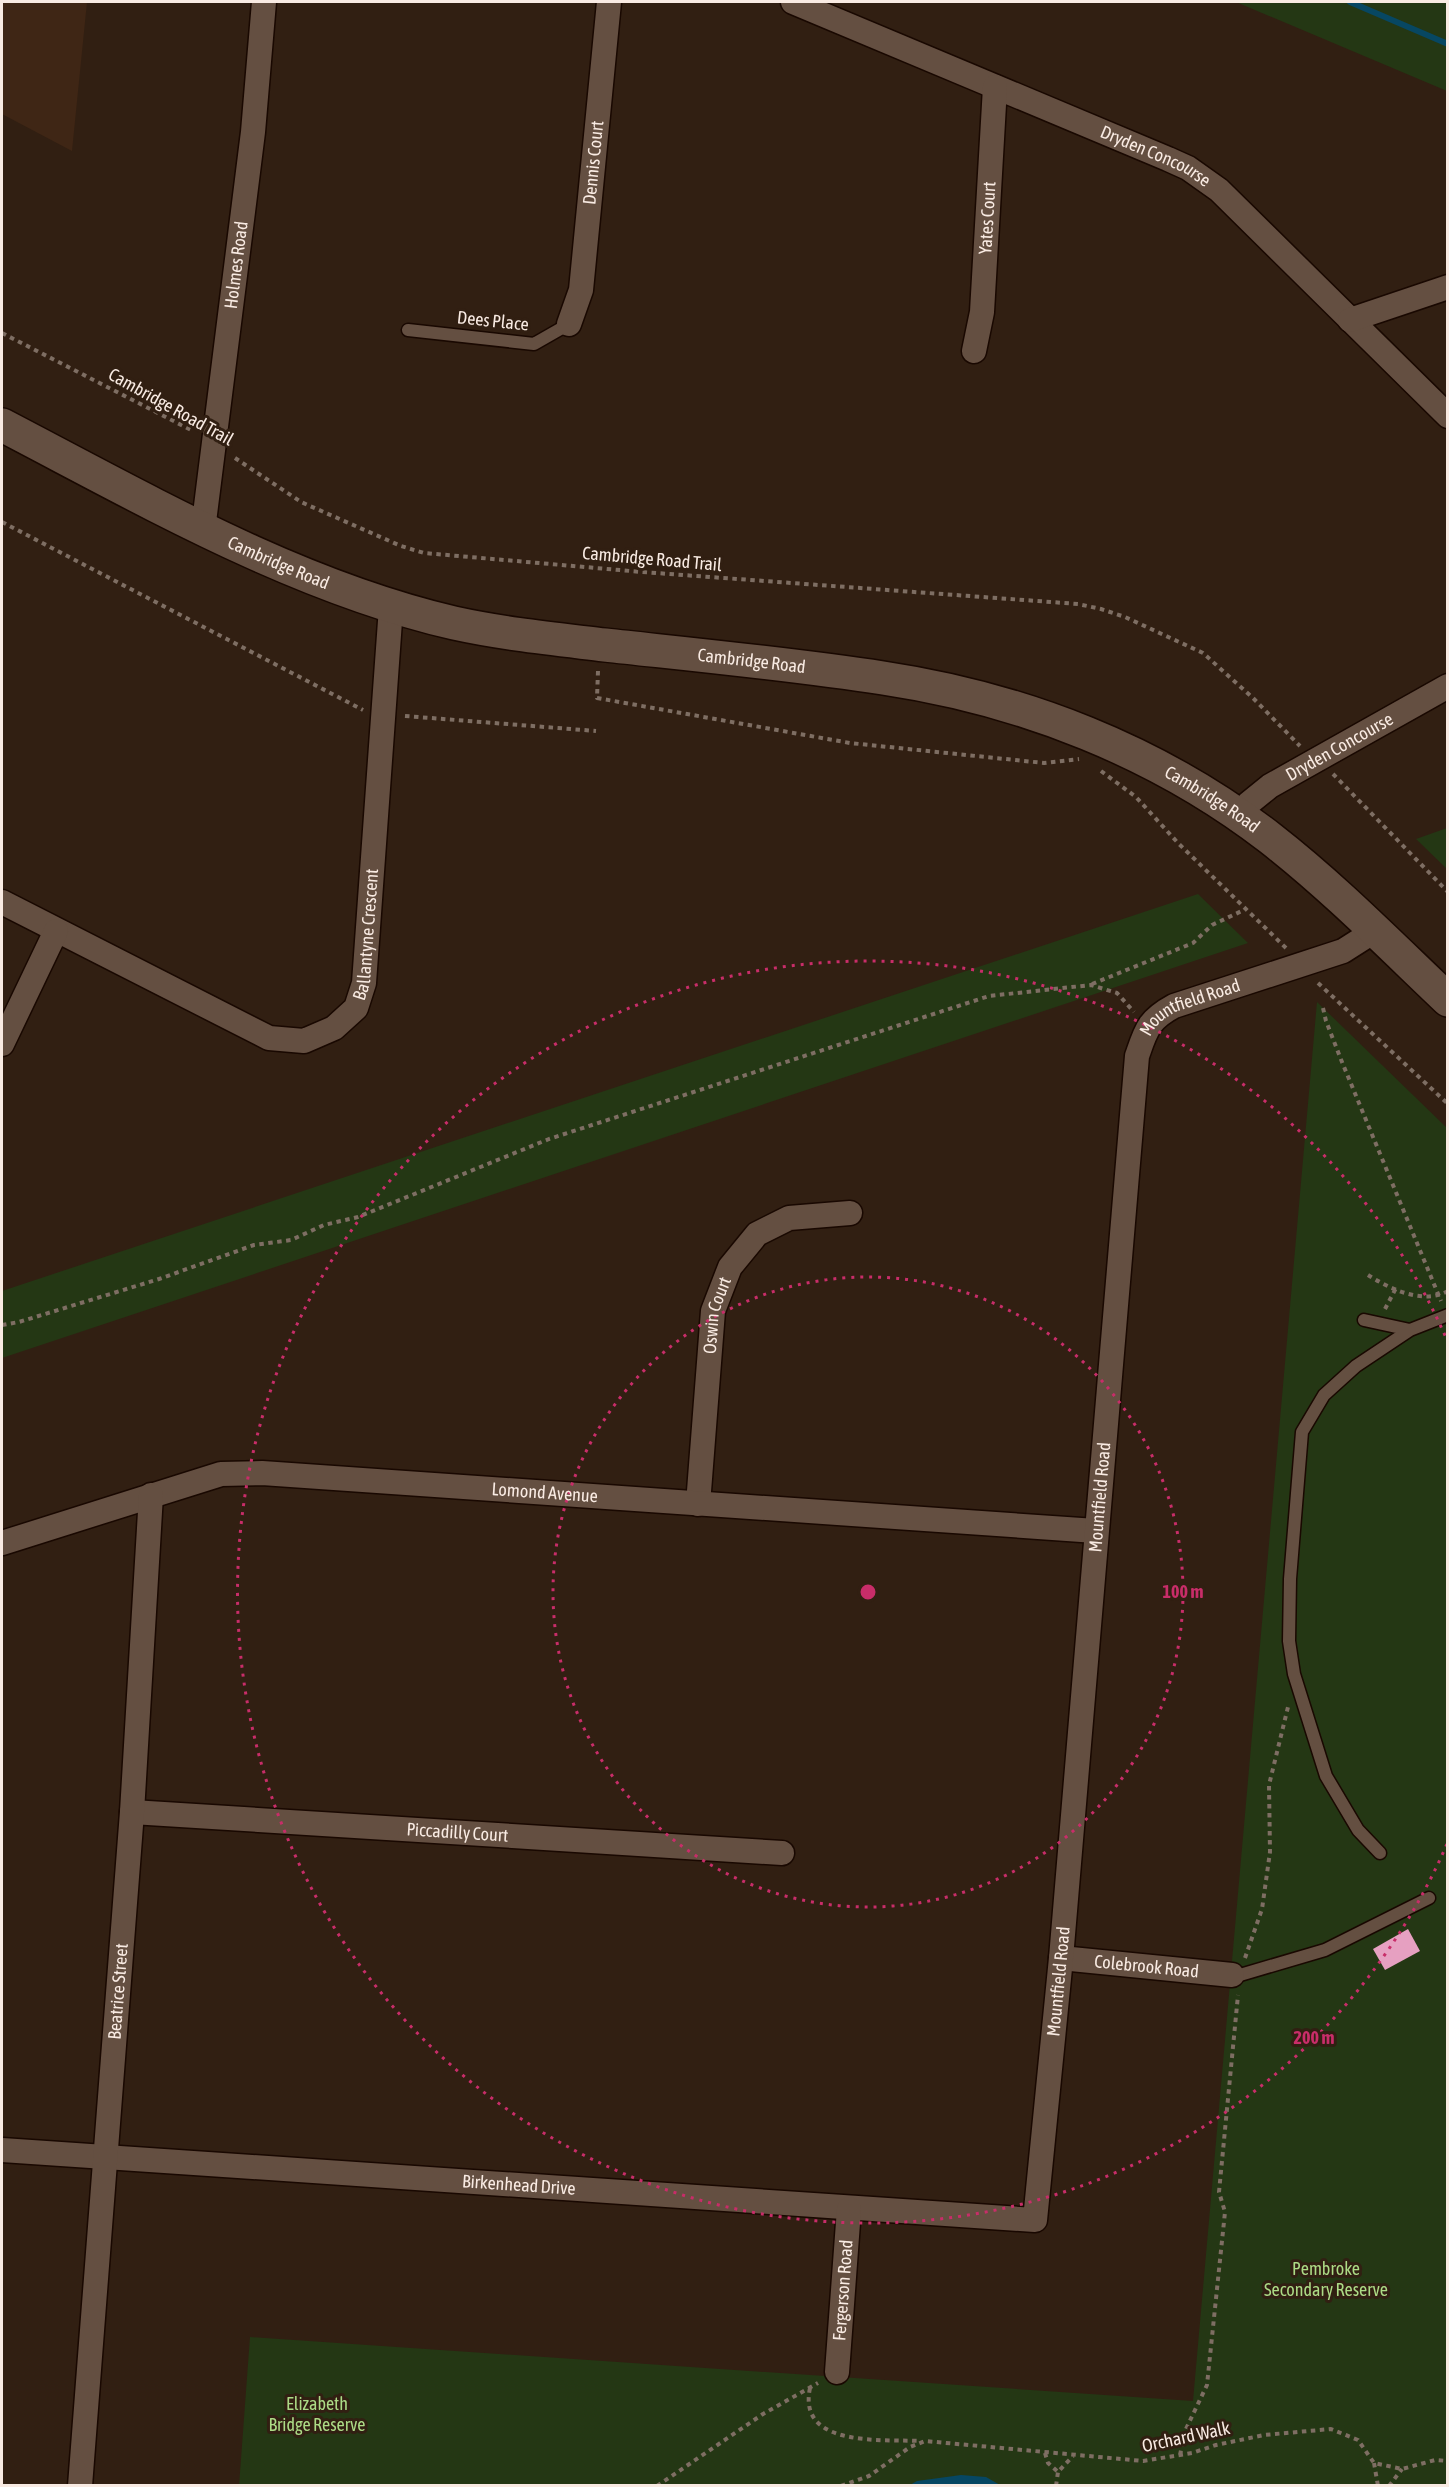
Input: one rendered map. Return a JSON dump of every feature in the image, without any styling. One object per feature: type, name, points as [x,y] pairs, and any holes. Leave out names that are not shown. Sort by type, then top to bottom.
[{"type":"main road","name":"Cambridge Road","points":[[2,425],[203,530],[391,607],[458,624],[893,680],[960,693],[1071,726],[1132,752],[1201,791],[1271,839],[1376,930],[1448,1000]]},
{"type":"street","name":"Holmes Road","points":[[203,530],[254,132],[264,2]]},
{"type":"street","name":"Dennis Court","points":[[569,324],[581,290],[609,2]]},
{"type":"street","name":"Dryden Concourse","points":[[793,2],[1168,159],[1205,178],[1448,416]]},
{"type":"street","name":"Yates Court","points":[[974,351],[982,312],[995,87]]},
{"type":"street","points":[[1350,320],[1448,287]]},
{"type":"street","name":"Ballantyne Crescent","points":[[2,902],[269,1038],[304,1041],[334,1028],[356,1008],[364,983],[391,607]]},
{"type":"street","name":"Dryden Concourse","points":[[1239,817],[1249,803],[1270,786],[1448,686]]},
{"type":"street","name":"Mountfield Road","points":[[1035,2220],[1061,1958],[1137,1056],[1147,1027],[1158,1015],[1174,1006],[1311,974],[1376,930]]},
{"type":"street","points":[[2,1044],[56,931]]},
{"type":"street","name":"Oswin Court","points":[[698,1504],[713,1311],[730,1267],[757,1234],[789,1218],[850,1213]]},
{"type":"street","name":"Lomond Avenue","points":[[2,1543],[222,1474],[262,1473],[1096,1531]]},
{"type":"street","name":"Beatrice Street","points":[[80,2486],[132,1812],[151,1495]]},
{"type":"street","name":"Piccadilly Court","points":[[132,1812],[782,1853]]},
{"type":"street","name":"Colebrook Road","points":[[1061,1958],[1236,1975]]},
{"type":"street","name":"Birkenhead Drive","points":[[2,2150],[1035,2220]]},
{"type":"street","name":"Fergerson Road","points":[[837,2372],[849,2209]]},
{"type":"lane","name":"Dees Place","points":[[408,330],[534,344],[569,324]]},
{"type":"lane","points":[[1380,1853],[1358,1830],[1326,1776],[1294,1674],[1289,1641],[1290,1579],[1302,1432],[1324,1395],[1356,1366],[1410,1330],[1447,1316]]},
{"type":"lane","points":[[1364,1320],[1410,1330]]},
{"type":"lane","points":[[1236,1975],[1325,1950],[1429,1898]]},
{"type":"path","name":"Cambridge Road Trail","points":[[2,333],[214,444],[301,502],[424,554],[1078,604],[1101,609],[1203,653],[1253,698],[1306,753]]},
{"type":"path","points":[[2,522],[366,712]]},
{"type":"path","points":[[600,644],[597,698],[839,741],[1044,763],[1086,759],[1071,726]]},
{"type":"path","points":[[402,716],[596,731]]},
{"type":"path","points":[[1094,765],[1136,797],[1178,843],[1311,974],[1448,1104]]},
{"type":"path","points":[[1328,768],[1448,892]]},
{"type":"path","points":[[2,1325],[19,1322],[159,1279],[254,1245],[291,1240],[324,1225],[358,1217],[549,1139],[989,996],[1091,985],[1193,943],[1212,926],[1246,909]]},
{"type":"path","points":[[1091,985],[1117,993],[1134,1012]]},
{"type":"path","points":[[1323,1008],[1342,1062],[1447,1316]]},
{"type":"path","points":[[1368,1275],[1396,1288],[1428,1297],[1448,1291]]},
{"type":"path","points":[[1377,1323],[1396,1288]]},
{"type":"path","points":[[1180,2455],[1185,2431],[1207,2385],[1225,2212],[1219,2192],[1236,1975],[1262,1909],[1270,1852],[1269,1785],[1294,1674]]},
{"type":"path","points":[[657,2486],[763,2414],[837,2372]]},
{"type":"path","name":"Orchard Walk","points":[[810,2387],[808,2396],[811,2414],[821,2428],[839,2435],[1143,2461],[1180,2455],[1264,2435],[1330,2429],[1358,2440],[1374,2463]]},
{"type":"path","points":[[841,2486],[869,2476],[910,2447],[925,2441]]},
{"type":"path","points":[[1045,2453],[1048,2463],[1058,2472]]},
{"type":"path","points":[[1056,2486],[1058,2472],[1073,2456]]},
{"type":"path","points":[[1378,2486],[1374,2463],[1402,2469],[1436,2460],[1448,2461]]},
{"type":"path","points":[[1389,2486],[1402,2469]]},
{"type":"shaded area","points":[[2,2],[87,2],[72,151],[2,114]]},
{"type":"green space","points":[[1236,2],[1447,2],[1447,91]]},
{"type":"green space","points":[[1448,828],[1447,869],[1416,839]]},
{"type":"green space","points":[[1198,894],[1248,943],[2,1358],[2,1291]]},
{"type":"green space","name":"Pembroke Secondary Reserve","points":[[1317,1002],[1447,1128],[1447,2485],[239,2486],[250,2337],[1193,2401]]},
{"type":"water","points":[[961,2475],[986,2477],[1000,2485],[910,2485],[917,2481]]},
{"type":"building","points":[[1408,1929],[1420,1951],[1385,1970],[1373,1949]]},
{"type":"waterway","points":[[1350,2],[1448,44]]},
{"type":"park label","name":"Elizabeth Bridge Reserve","points":[[317,2414]]}]
